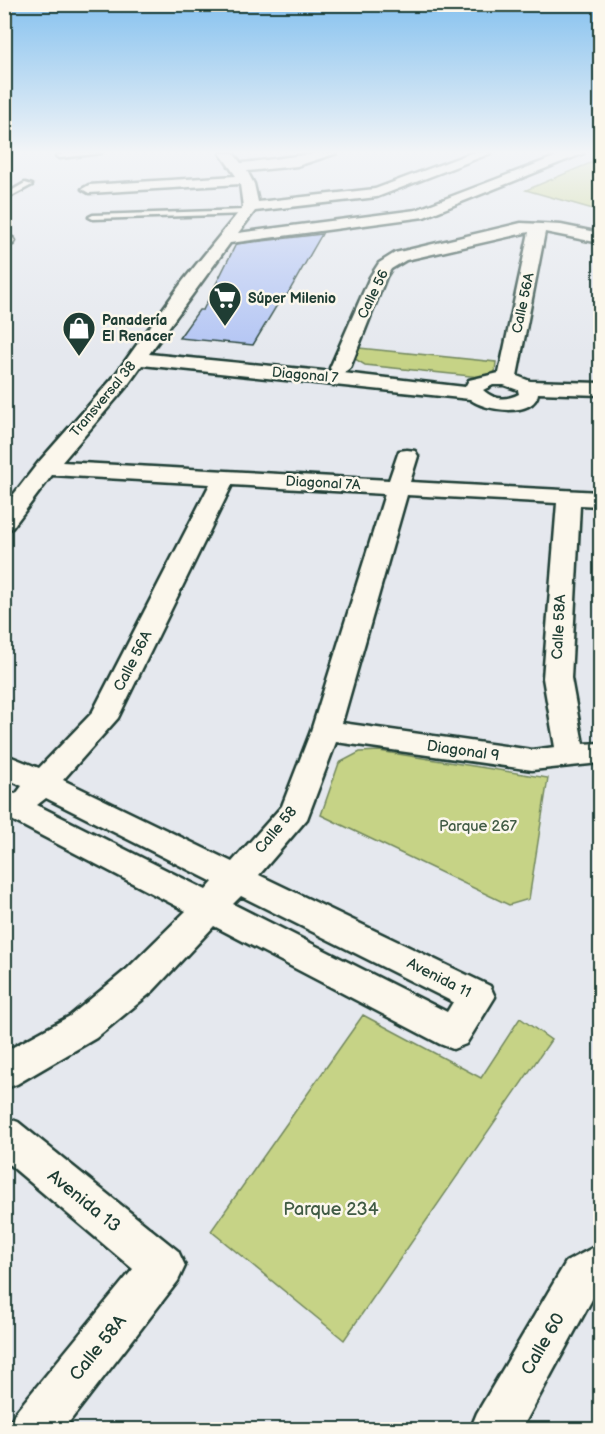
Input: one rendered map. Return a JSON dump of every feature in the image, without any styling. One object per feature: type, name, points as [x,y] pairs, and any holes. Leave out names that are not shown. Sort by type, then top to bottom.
[{"type":"street","name":"Transversal 38","points":[[4,523],[46,468],[120,382],[189,285],[240,220]]},
{"type":"street","points":[[226,239],[373,220]]},
{"type":"street","name":"Calle 56A","points":[[507,379],[538,227]]},
{"type":"street","name":"Calle 56","points":[[339,373],[378,277],[385,266],[401,256],[469,242],[521,228],[561,228],[600,238]]},
{"type":"street","name":"Diagonal 7","points":[[141,353],[475,389],[492,379],[507,379],[528,392],[600,399]]},
{"type":"street","name":"Diagonal 7","points":[[475,389],[483,400],[506,405],[521,402],[528,392]]},
{"type":"street","name":"Diagonal 7","points":[[528,392],[600,389]]},
{"type":"street","name":"Calle 58","points":[[4,1072],[82,1027],[140,980],[210,908],[296,811],[325,731],[407,456]]},
{"type":"street","name":"Diagonal 7A","points":[[46,468],[600,499]]},
{"type":"street","name":"Calle 56A","points":[[8,809],[43,784],[104,718],[224,478]]},
{"type":"street","name":"Calle 58A","points":[[569,497],[562,574],[557,678],[571,757]]},
{"type":"street","name":"Diagonal 9","points":[[325,731],[532,760],[600,753]]},
{"type":"street","name":"Avenida 11","points":[[4,764],[236,876],[477,997],[453,1034],[210,908],[8,809]]},
{"type":"street","name":"Avenida 13","points":[[4,1136],[163,1266]]},
{"type":"street","name":"Calle 58A","points":[[32,1430],[163,1266]]},
{"type":"street","name":"Calle 60","points":[[494,1430],[581,1277],[600,1266]]},
{"type":"green space","points":[[359,348],[496,362],[495,373],[480,377],[365,365],[355,359]]},
{"type":"green space","name":"Parque 267","points":[[379,751],[548,778],[529,899],[509,905],[321,815],[339,763],[360,752]]},
{"type":"green space","name":"Parque 234","points":[[363,1015],[481,1078],[520,1018],[551,1040],[344,1340],[211,1231]]},
{"type":"building","points":[[322,234],[287,295],[283,295],[253,345],[179,338],[199,310],[203,310],[236,244]]},
{"type":"place","name":"Súper Milenio","points":[[225,327]]},
{"type":"place","name":"Panadería El Renacer","points":[[79,357]]}]
